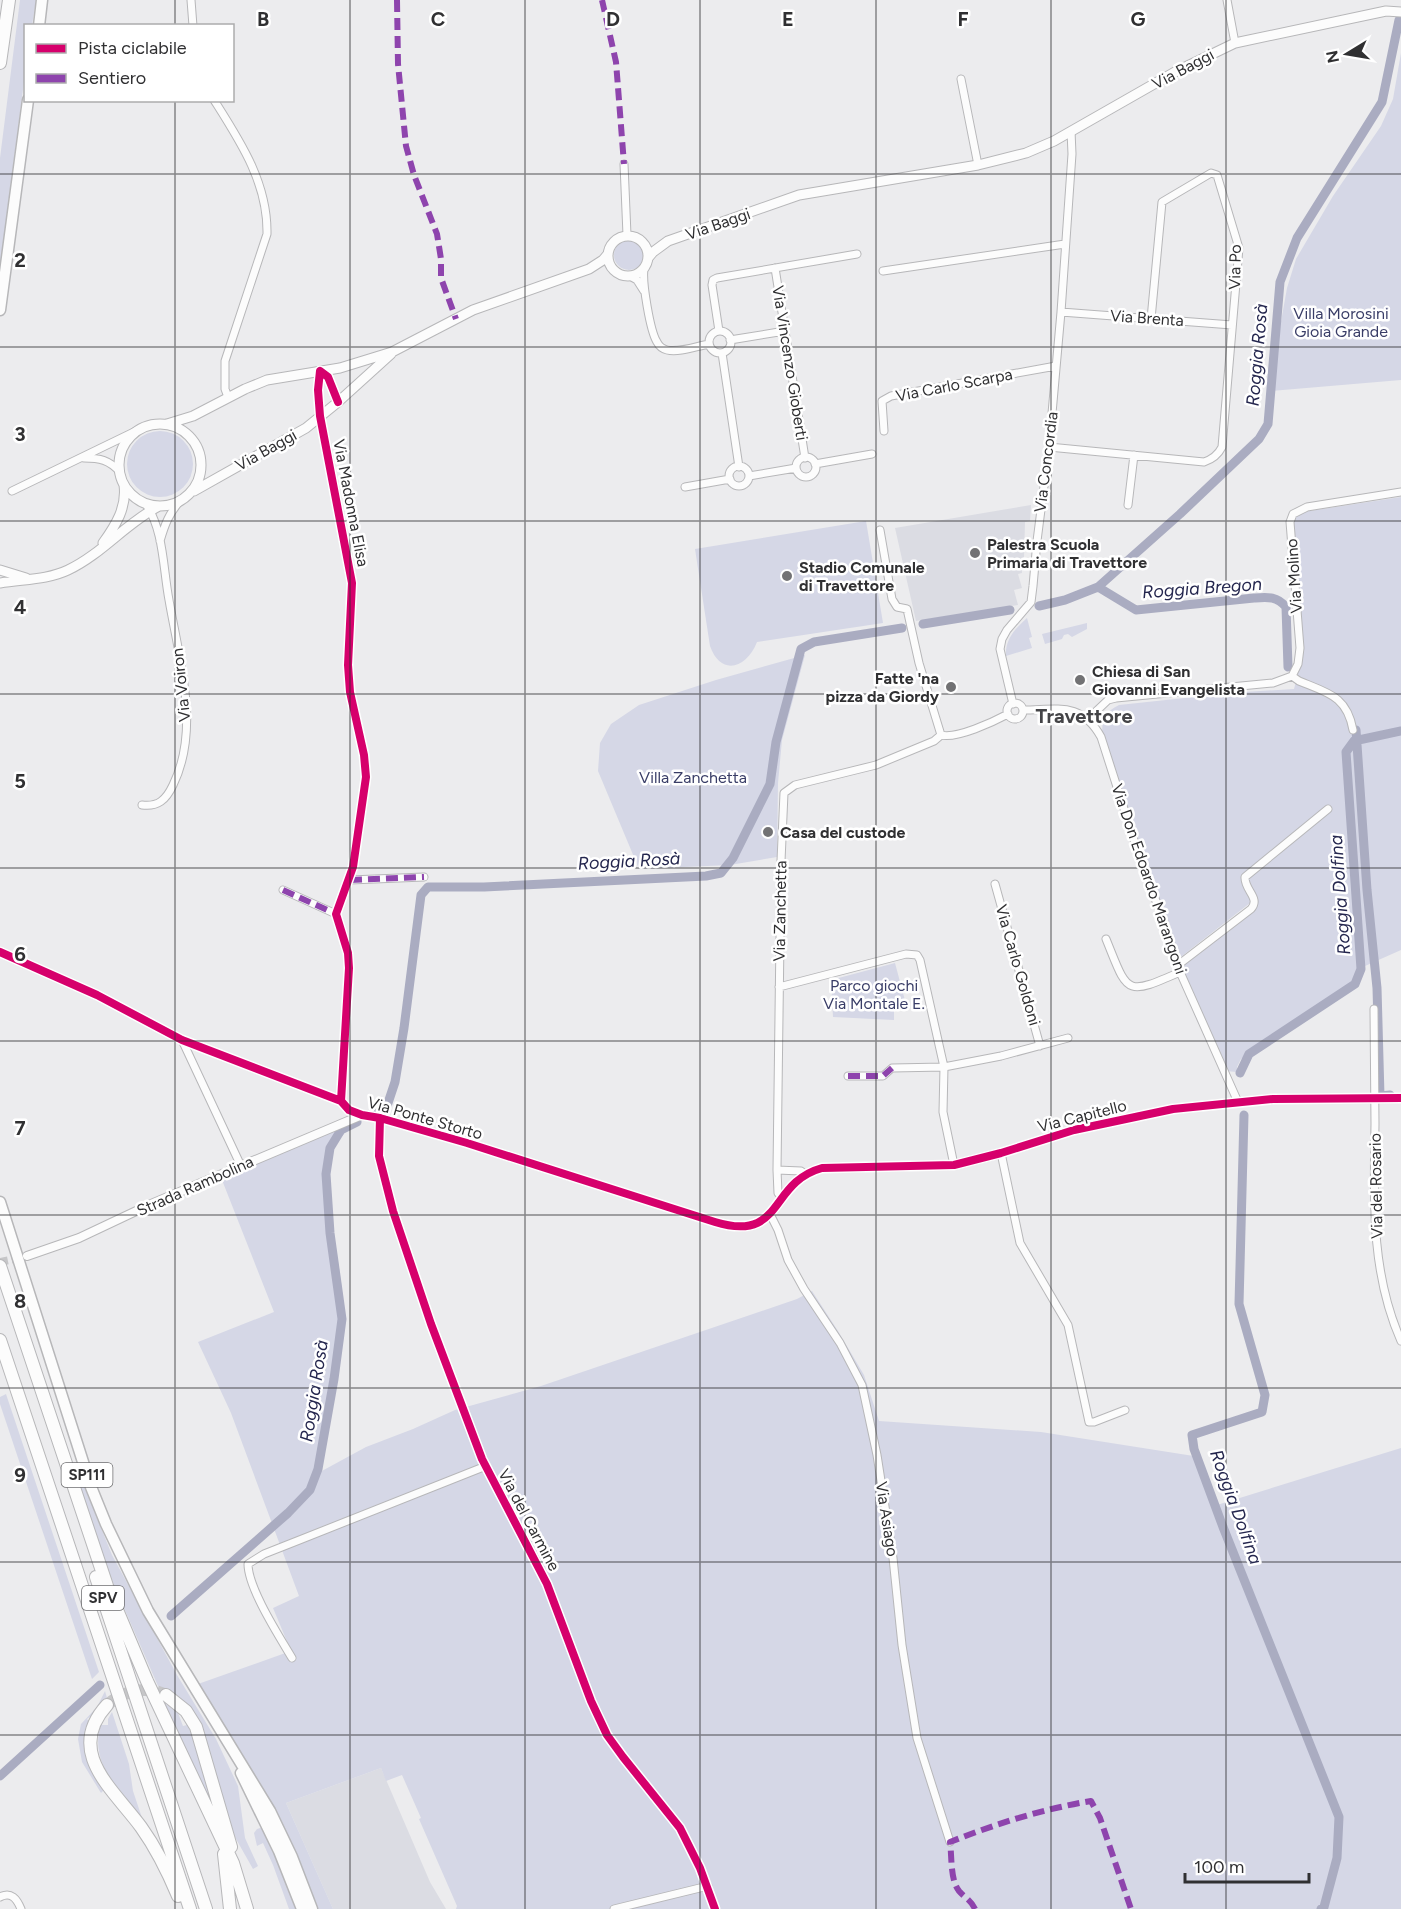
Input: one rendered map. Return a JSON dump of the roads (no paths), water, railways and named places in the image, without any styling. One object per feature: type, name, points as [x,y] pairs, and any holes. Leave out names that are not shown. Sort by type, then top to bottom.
[{"type":"highway","points":[[0,63],[9,0]]},
{"type":"highway","points":[[0,1266],[107,1586],[143,1672],[233,1863],[248,1909]]},
{"type":"highway","name":"SPV","points":[[0,1286],[206,1909]]},
{"type":"highway","name":"SPV","points":[[0,1341],[190,1909]]},
{"type":"highway","points":[[166,1695],[186,1711],[196,1727],[230,1840],[233,1863]]},
{"type":"highway","points":[[107,1705],[92,1730],[90,1749],[93,1762],[105,1783],[148,1838],[169,1876],[183,1909]]},
{"type":"highway","points":[[223,1843],[230,1909]]},
{"type":"main road","points":[[39,24],[42,0]]},
{"type":"main road","name":"Via Baggi","points":[[138,430],[193,416],[267,380],[348,366],[392,352],[473,310],[589,269],[603,260],[616,239],[627,235],[638,237],[642,241],[658,243],[668,241],[799,195],[978,165],[1026,153],[1071,131],[1175,72],[1234,43],[1386,11],[1401,12]]},
{"type":"main road","points":[[0,310],[28,102]]},
{"type":"main road","points":[[642,241],[648,249],[648,258]]},
{"type":"main road","name":"Via Baggi","points":[[644,269],[648,258],[668,241]]},
{"type":"main road","points":[[608,254],[613,269]]},
{"type":"main road","name":"Via Baggi","points":[[589,269],[613,269],[630,276]]},
{"type":"main road","points":[[630,276],[644,269]]},
{"type":"main road","name":"Via Baggi","points":[[0,583],[47,577],[69,570],[94,554],[152,506],[181,500],[306,428],[392,352]]},
{"type":"main road","points":[[167,424],[187,434],[199,452],[200,474],[190,493]]},
{"type":"main road","points":[[120,472],[123,448],[138,430]]},
{"type":"main road","name":"Via Baggi","points":[[120,472],[129,492],[152,506]]},
{"type":"main road","name":"Via Baggi","points":[[94,554],[113,529],[121,513],[126,498],[124,483]]},
{"type":"main road","name":"Via Baggi","points":[[0,570],[28,579]]},
{"type":"main road","name":"SP111","points":[[0,1202],[88,1476],[106,1524],[148,1611],[273,1817],[292,1857],[312,1909]]},
{"type":"main road","name":"SP111","points":[[224,1738],[279,1851],[302,1909]]},
{"type":"street","points":[[191,0],[193,24]]},
{"type":"street","points":[[1227,0],[1234,43]]},
{"type":"street","points":[[961,79],[978,165]]},
{"type":"street","points":[[215,102],[245,149],[263,194],[267,217],[267,234],[233,331],[225,361],[225,389],[228,397]]},
{"type":"street","name":"Via Concordia","points":[[1012,704],[1000,649],[1007,630],[1031,602],[1049,447],[1061,312],[1072,154],[1071,131]]},
{"type":"street","points":[[624,164],[627,235]]},
{"type":"street","name":"Via Po","points":[[1049,447],[1204,462],[1213,459],[1219,452],[1222,447],[1239,248],[1217,175],[1211,173],[1162,202],[1151,319]]},
{"type":"street","points":[[883,270],[1065,244]]},
{"type":"street","points":[[719,332],[713,280],[856,254]]},
{"type":"street","name":"Via Vincenzo Gioberti","points":[[775,268],[805,458]]},
{"type":"street","points":[[644,269],[653,332],[660,347],[671,351],[709,344]]},
{"type":"street","points":[[630,276],[637,280],[646,293]]},
{"type":"street","name":"Via Brenta","points":[[1061,312],[1232,325]]},
{"type":"street","points":[[730,340],[785,331]]},
{"type":"street","points":[[719,332],[725,333],[730,340],[728,350],[722,353],[715,352],[709,344],[711,336],[719,332]]},
{"type":"street","points":[[722,353],[739,467]]},
{"type":"street","name":"Via Carlo Scarpa","points":[[884,431],[882,401],[891,396],[1056,366]]},
{"type":"street","points":[[320,371],[328,377],[338,402]]},
{"type":"street","name":"Via Madonna Elisa","points":[[320,371],[318,390],[320,416],[352,583],[348,665],[350,692],[364,755],[366,777],[350,880],[336,914]]},
{"type":"street","name":"Via Baggi","points":[[12,491],[138,430]]},
{"type":"street","points":[[815,465],[872,454]]},
{"type":"street","points":[[1128,505],[1134,455]]},
{"type":"street","points":[[81,458],[100,458],[113,464],[120,472]]},
{"type":"street","points":[[805,458],[811,459],[815,465],[815,471],[808,477],[799,474],[796,468],[799,460],[805,458]]},
{"type":"street","points":[[739,467],[747,470],[749,476],[742,485],[735,485],[730,479],[732,470],[739,467]]},
{"type":"street","points":[[749,476],[796,468]]},
{"type":"street","points":[[685,487],[730,479]]},
{"type":"street","name":"Via Molino","points":[[1292,676],[1299,664],[1300,648],[1290,522],[1293,514],[1307,507],[1401,492]]},
{"type":"street","name":"Via Voiron","points":[[160,544],[165,522],[171,510],[181,500]]},
{"type":"street","name":"Via Voiron","points":[[142,805],[153,806],[167,798],[183,760],[186,737],[186,707],[182,672],[152,506]]},
{"type":"street","points":[[134,522],[142,521],[156,527]]},
{"type":"street","points":[[880,530],[892,599],[897,607],[907,609],[919,663],[941,735]]},
{"type":"street","points":[[1023,710],[1063,708],[1088,719],[1108,700],[1116,698],[1273,683],[1292,676],[1343,702],[1351,717],[1353,730]]},
{"type":"street","points":[[1012,704],[1019,704],[1023,710],[1019,719],[1014,719],[1008,714],[1008,708],[1012,704]]},
{"type":"street","name":"Via Zanchetta","points":[[782,1197],[777,1192],[777,1170],[784,793],[795,785],[876,765],[934,741],[941,735],[950,736],[991,723],[1008,714]]},
{"type":"street","name":"Via Don Edoardo Marangoni","points":[[1088,719],[1101,737],[1142,865],[1179,968],[1238,1102]]},
{"type":"street","points":[[1106,939],[1126,983],[1136,988],[1150,986],[1179,968],[1251,909],[1255,899],[1245,886],[1245,877],[1328,809]]},
{"type":"street","points":[[350,880],[424,877]]},
{"type":"street","name":"Via Carlo Goldoni","points":[[995,884],[1040,1046]]},
{"type":"street","points":[[283,890],[336,914],[348,954],[341,1101]]},
{"type":"street","name":"Via Ponte Storto","points":[[0,952],[97,995],[182,1040],[341,1101],[349,1110],[362,1115],[467,1143],[726,1226],[741,1228],[765,1220],[782,1197]]},
{"type":"street","points":[[779,987],[906,954],[917,955],[944,1067],[943,1112],[954,1165]]},
{"type":"street","points":[[1374,1009],[1375,1100]]},
{"type":"street","name":"Via Carlo Goldoni","points":[[848,1076],[883,1076],[892,1068],[944,1067],[1001,1056],[1068,1038]]},
{"type":"street","points":[[182,1040],[241,1166]]},
{"type":"street","name":"Via Capitello","points":[[777,1170],[801,1171],[805,1174],[822,1168],[954,1165],[1074,1130],[1173,1109],[1273,1099],[1401,1098]]},
{"type":"street","name":"Via del Rosario","points":[[1375,1100],[1374,1226],[1391,1318],[1401,1341]]},
{"type":"street","name":"Strada Rambolina","points":[[27,1256],[79,1238],[151,1204],[362,1115]]},
{"type":"street","name":"Via del Carmine","points":[[380,1118],[379,1156],[393,1211],[431,1324],[486,1467],[547,1584],[591,1701],[607,1735],[680,1828],[708,1886],[715,1909]]},
{"type":"street","points":[[1001,1153],[1020,1243],[1068,1325],[1089,1422],[1095,1422],[1125,1410]]},
{"type":"street","points":[[782,1197],[805,1174]]},
{"type":"street","name":"Via Asiago","points":[[770,1214],[788,1260],[862,1384],[877,1455],[893,1558],[902,1645],[917,1738],[950,1842]]},
{"type":"street","name":"Via del Carmine","points":[[291,1658],[266,1614],[249,1574],[248,1564],[264,1554],[486,1467]]},
{"type":"street","points":[[614,1909],[708,1886]]},
{"type":"street","points":[[0,1897],[5,1894],[10,1895],[16,1899],[21,1909]]},
{"type":"waterway","name":"Roggia Rosà","points":[[1039,606],[1065,600],[1098,587],[1259,439],[1268,424],[1280,282],[1297,238],[1382,102],[1399,20]]},
{"type":"waterway","name":"Roggia Bregon","points":[[1098,587],[1136,610],[1254,598],[1276,599],[1286,607],[1288,667]]},
{"type":"waterway","name":"Roggia Rosà","points":[[923,624],[1010,610]]},
{"type":"waterway","name":"Roggia Rosà","points":[[378,1112],[387,1106],[395,1082],[421,895],[428,887],[484,887],[706,876],[721,873],[733,858],[770,784],[776,742],[801,649],[814,642],[902,628]]},
{"type":"waterway","name":"Roggia Bregon","points":[[1356,730],[1367,890],[1377,988],[1380,1096],[1390,1095]]},
{"type":"waterway","name":"Roggia Dolfina","points":[[1240,1073],[1249,1054],[1355,984],[1361,969],[1346,752],[1354,741],[1401,731]]},
{"type":"waterway","name":"Roggia Dolfina","points":[[1244,1115],[1239,1304],[1265,1395],[1262,1412],[1192,1435],[1194,1449],[1223,1527],[1339,1817],[1337,1858],[1324,1907],[1321,1909]]},
{"type":"waterway","name":"Roggia Rosà","points":[[171,1616],[288,1513],[310,1490],[318,1469],[342,1319],[330,1233],[326,1174],[330,1148],[341,1130],[357,1122]]},
{"type":"waterway","name":"Roggia Rosà","points":[[0,1776],[100,1685]]},
{"type":"tunnel","points":[[0,1262],[24,1257]]},
{"type":"tunnel","points":[[107,1705],[120,1696],[135,1691],[151,1690],[166,1695]]},
{"type":"place","name":"Palestra Scuola Primaria di Travettore","points":[[975,553]]},
{"type":"place","name":"Stadio Comunale di Travettore","points":[[787,576]]},
{"type":"place","name":"Chiesa di San Giovanni Evangelista","points":[[1080,680]]},
{"type":"place","name":"Fatte 'na pizza da Giordy","points":[[951,687]]},
{"type":"place","name":"Casa del custode","points":[[768,832]]},
{"type":"district","name":"Travettore","points":[[1084,716]]},
{"type":"park label","name":"Villa Morosini Gioia Grande","points":[[1341,322]]},
{"type":"park label","name":"Villa Zanchetta","points":[[693,777]]},
{"type":"park label","name":"Parco giochi Via Montale E.","points":[[874,994]]}]
